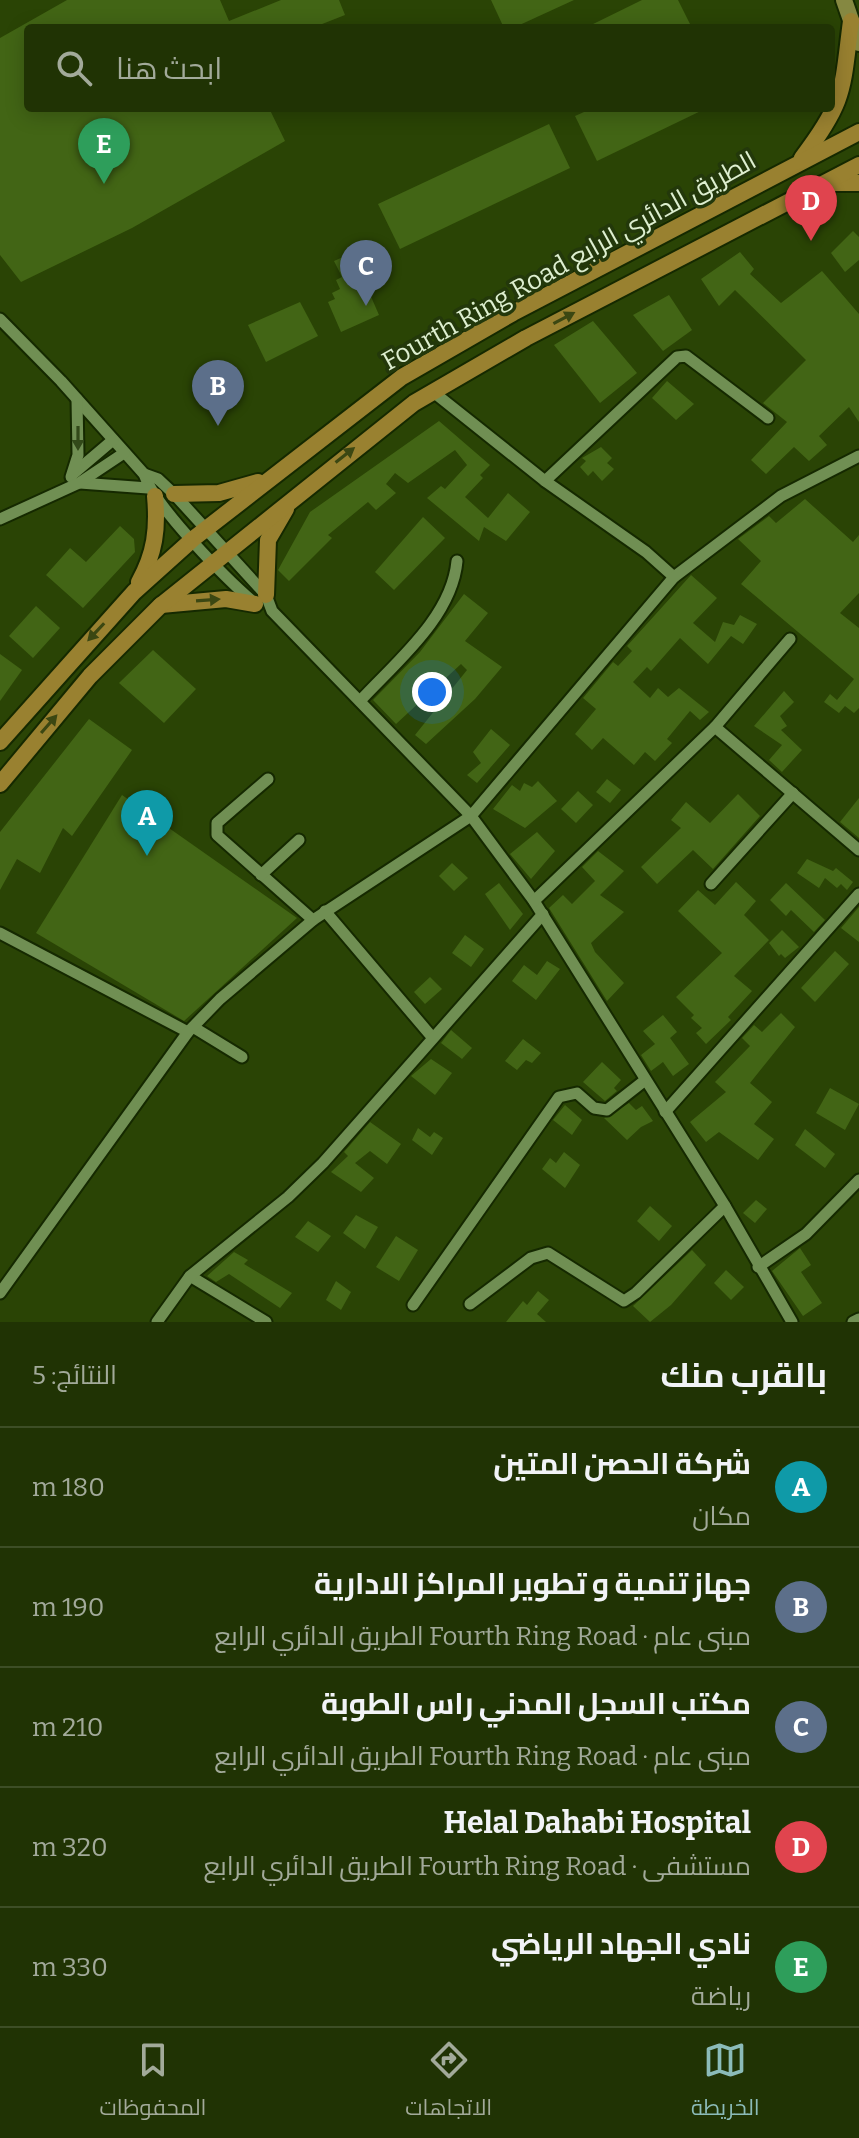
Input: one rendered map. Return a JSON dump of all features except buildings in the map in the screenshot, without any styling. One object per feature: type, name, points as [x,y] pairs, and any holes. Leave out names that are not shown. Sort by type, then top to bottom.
[{"type":"main road","points":[[835,108],[846,81],[857,34],[844,0]]},
{"type":"main road","points":[[800,161],[832,112]]},
{"type":"main road","name":"Fourth Ring Road الطريق الدائري الرابع","points":[[0,742],[134,592],[200,534],[402,377],[859,132]]},
{"type":"main road","name":"Fourth Ring Road الطريق الدائري الرابع","points":[[0,784],[90,676],[160,606],[311,482],[432,391],[526,338],[859,165]]},
{"type":"main road","points":[[822,183],[859,183]]},
{"type":"main road","points":[[174,494],[228,492],[274,475]]},
{"type":"main road","points":[[160,606],[226,599],[265,603],[268,540],[276,522],[311,482]]},
{"type":"main road","points":[[134,592],[150,562],[157,537],[152,492]]},
{"type":"street","points":[[0,319],[77,398],[144,474],[152,492],[200,534],[471,816],[543,914],[644,1081],[725,1206],[792,1322]]},
{"type":"street","points":[[545,481],[677,357],[686,356],[768,418]]},
{"type":"street","points":[[432,391],[545,481],[646,552],[674,577]]},
{"type":"street","points":[[75,480],[77,398]]},
{"type":"street","points":[[75,480],[113,440]]},
{"type":"street","points":[[0,519],[56,492],[124,453]]},
{"type":"street","points":[[0,1293],[191,1030],[220,999],[325,911],[471,816],[674,577],[781,496],[859,456]]},
{"type":"street","points":[[144,474],[158,479],[174,494],[200,534],[220,556]]},
{"type":"street","points":[[75,480],[152,492]]},
{"type":"street","points":[[360,701],[434,617],[450,592],[457,561]]},
{"type":"street","points":[[534,901],[715,727],[790,639]]},
{"type":"street","points":[[715,727],[859,850]]},
{"type":"street","points":[[268,779],[217,823],[217,835],[313,920]]},
{"type":"street","points":[[711,884],[793,793]]},
{"type":"street","points":[[261,875],[299,840]]},
{"type":"street","points":[[665,1112],[859,894]]},
{"type":"street","points":[[325,911],[432,1037]]},
{"type":"street","points":[[157,1322],[190,1276],[288,1197],[323,1163],[543,914]]},
{"type":"street","points":[[0,933],[242,1057]]},
{"type":"street","points":[[413,1305],[559,1097],[577,1093],[594,1108],[607,1110],[644,1081]]},
{"type":"street","points":[[758,1267],[806,1234],[859,1180]]},
{"type":"street","points":[[470,1304],[531,1258],[548,1253],[624,1301],[725,1206]]},
{"type":"street","points":[[190,1276],[266,1322]]},
{"type":"street","points":[[853,1322],[859,1319]]},
{"type":"place","name":"نادي الجهاد الرياضي","points":[[104,184]]},
{"type":"place","name":"Helal Dahabi Hospital","points":[[811,241]]},
{"type":"place","name":"مكتب السجل المدني راس الطوبة","points":[[366,306]]},
{"type":"place","name":"جهاز تنمية و تطوير المراكز الادارية","points":[[218,426]]},
{"type":"place","name":"شركة الحصن المتين","points":[[147,856]]}]
